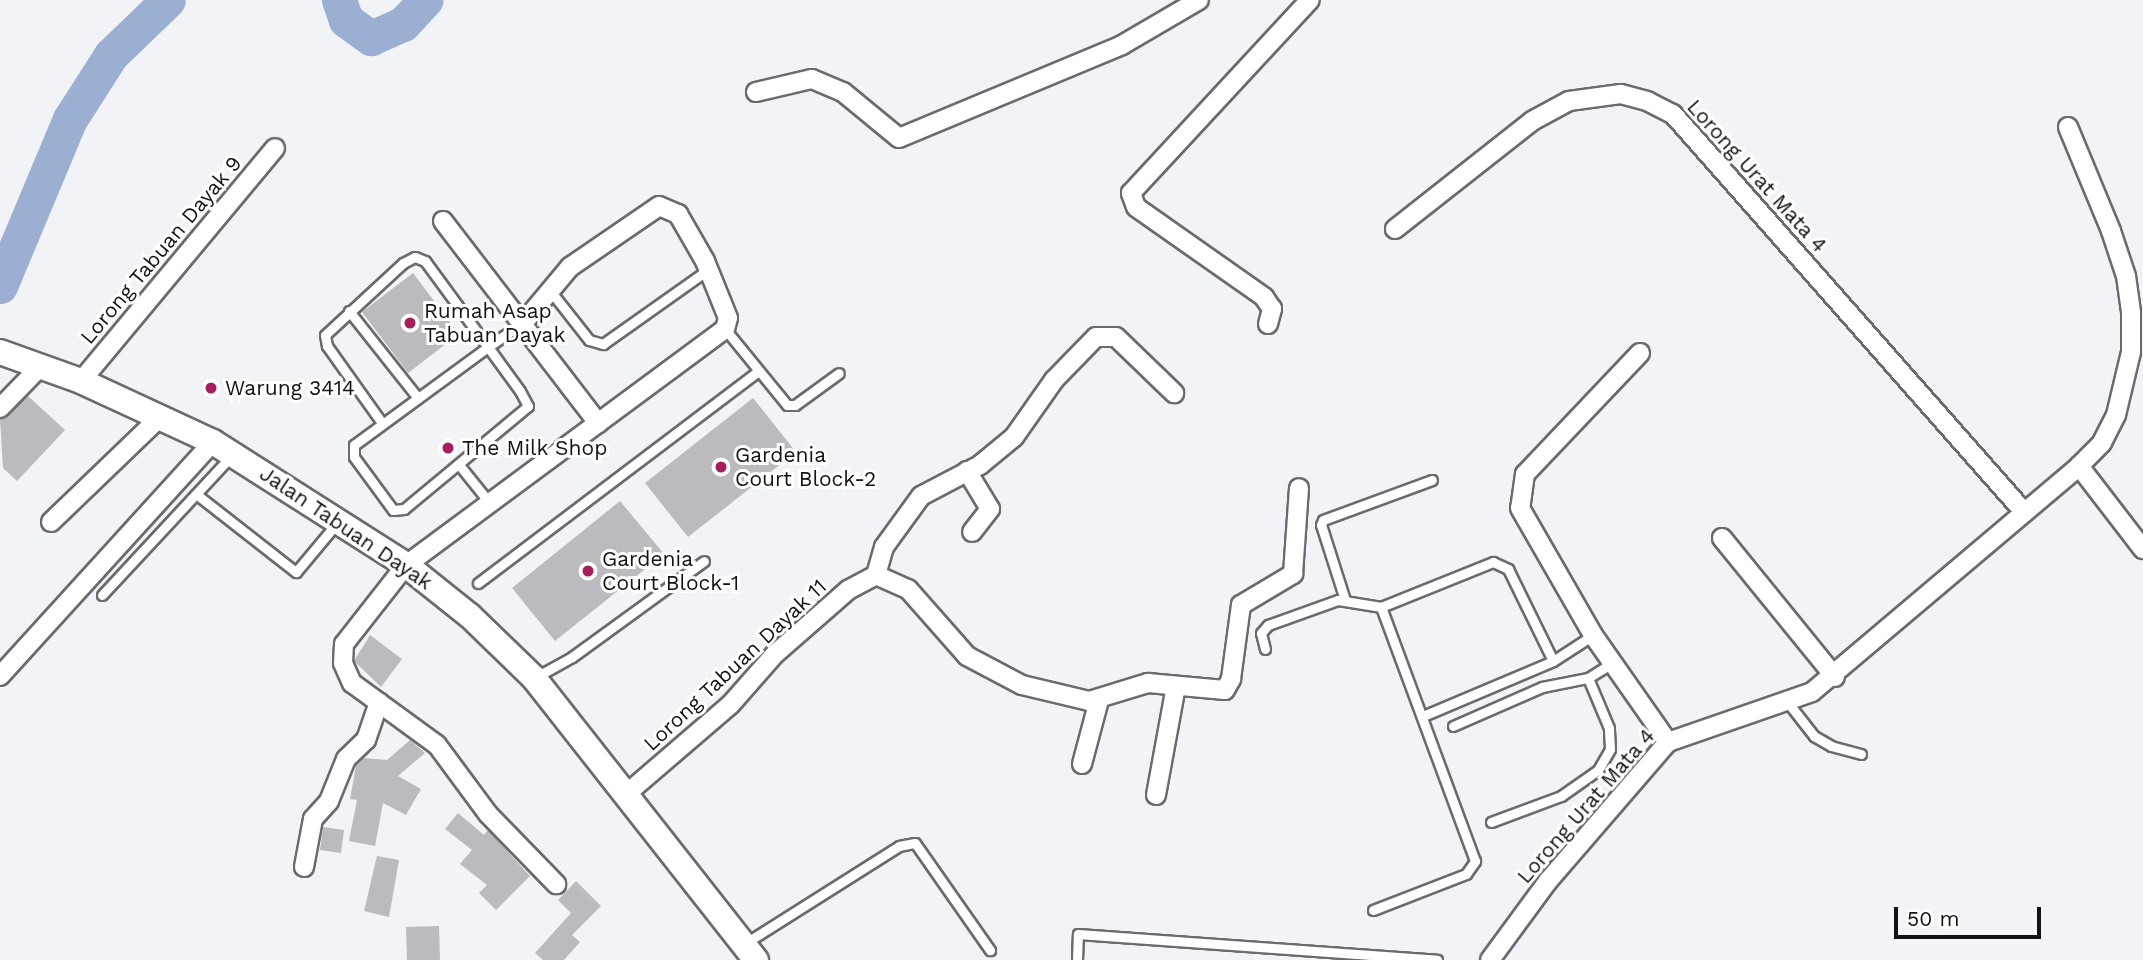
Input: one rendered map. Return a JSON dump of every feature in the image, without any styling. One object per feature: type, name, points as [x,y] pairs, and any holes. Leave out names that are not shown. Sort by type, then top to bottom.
[{"type":"street","points":[[756,92],[812,79],[843,92],[899,138],[1122,45],[1199,0]]},
{"type":"street","points":[[1268,324],[1272,309],[1264,297],[1136,207],[1131,193],[1310,0]]},
{"type":"street","name":"Lorong Urat Mata 4","points":[[1395,229],[1532,121],[1569,101],[1621,94],[1647,101],[1673,114],[2024,512]]},
{"type":"street","name":"Lorong Urat Mata 4","points":[[1490,960],[1548,881],[1668,742],[1789,704],[1835,677],[2079,466],[2102,443],[2116,415],[2131,352],[2131,313],[2126,276],[2115,242],[2068,127]]},
{"type":"street","name":"Lorong Tabuan Dayak 9","points":[[81,381],[275,148]]},
{"type":"street","points":[[524,322],[552,293],[570,267],[659,206],[678,214],[709,269],[729,318],[725,329],[407,565],[344,644],[342,653],[352,683],[437,745],[488,814],[556,884]]},
{"type":"street","points":[[443,221],[524,322],[598,423]]},
{"type":"street","points":[[1174,393],[1116,337],[1096,337],[1069,362],[1014,437],[967,471],[921,496],[884,547],[876,575],[908,589],[967,656],[989,670],[1022,685],[1099,700],[1148,683],[1216,692],[1230,685],[1241,605],[1293,574],[1299,488]]},
{"type":"street","name":"Jalan Tabuan Dayak","points":[[0,352],[81,381],[162,415],[223,447],[340,519],[407,565],[470,616],[534,678],[749,953]]},
{"type":"street","points":[[1640,354],[1525,474],[1520,508],[1526,523],[1593,635],[1668,742]]},
{"type":"street","points":[[0,408],[41,366]]},
{"type":"street","points":[[51,522],[162,415]]},
{"type":"street","points":[[0,676],[223,447]]},
{"type":"street","points":[[2079,466],[2143,549]]},
{"type":"street","points":[[967,471],[990,509],[972,532]]},
{"type":"street","points":[[1722,538],[1835,677]]},
{"type":"street","name":"Lorong Tabuan Dayak 11","points":[[624,796],[731,704],[775,654],[848,590],[876,575]]},
{"type":"street","points":[[1156,795],[1176,686]]},
{"type":"street","points":[[1082,764],[1099,700]]},
{"type":"street","points":[[304,867],[313,818],[329,802],[346,759],[366,740],[379,702]]},
{"type":"lane","points":[[383,424],[325,341],[328,330],[402,263],[420,258],[488,346],[527,406],[460,466],[404,509],[390,509],[352,452],[354,445],[383,424],[488,346],[524,322]]},
{"type":"lane","points":[[552,293],[589,340],[603,344],[709,269]]},
{"type":"lane","points":[[349,311],[418,398]]},
{"type":"lane","points":[[725,329],[787,405],[795,405],[839,373]]},
{"type":"lane","points":[[478,583],[758,370]]},
{"type":"lane","points":[[102,595],[195,494],[223,447]]},
{"type":"lane","points":[[460,466],[489,502]]},
{"type":"lane","points":[[1345,600],[1323,520],[1432,480]]},
{"type":"lane","points":[[195,494],[296,572],[340,519]]},
{"type":"lane","points":[[534,678],[572,657],[704,561]]},
{"type":"lane","points":[[1265,649],[1261,632],[1268,625],[1345,600],[1381,607],[1499,562],[1508,569],[1553,661]]},
{"type":"lane","points":[[1373,910],[1466,874],[1475,861],[1381,607]]},
{"type":"lane","points":[[1423,716],[1553,661],[1593,635]]},
{"type":"lane","points":[[1453,726],[1542,687],[1588,678],[1614,662]]},
{"type":"lane","points":[[1491,822],[1574,790],[1607,758],[1607,715],[1588,678]]},
{"type":"lane","points":[[1789,704],[1814,736],[1861,754]]},
{"type":"lane","points":[[749,953],[899,846],[915,843],[990,950]]},
{"type":"lane","points":[[1077,960],[1078,934],[1437,960]]},
{"type":"lane","points":[[1504,940],[1505,960]]},
{"type":"building","name":"Rumah Asap Tabuan Dayak","points":[[413,273],[459,334],[408,373],[362,312]]},
{"type":"building","points":[[28,396],[65,430],[17,481],[3,468],[0,419]]},
{"type":"building","name":"Gardenia Court Block-2","points":[[753,398],[796,452],[688,537],[645,483]]},
{"type":"building","name":"Gardenia Court Block-1","points":[[620,501],[664,554],[555,641],[512,588]]},
{"type":"building","points":[[370,635],[402,659],[381,687],[354,661]]},
{"type":"building","points":[[410,740],[425,753],[398,776],[421,789],[406,815],[383,803],[375,846],[349,841],[357,800],[350,799],[356,766],[364,758],[387,760]]},
{"type":"building","points":[[458,813],[484,835],[488,830],[530,876],[496,910],[479,893],[487,885],[460,864],[472,850],[445,829]]},
{"type":"building","points":[[323,827],[344,830],[341,853],[320,850]]},
{"type":"building","points":[[377,856],[399,860],[389,917],[364,911]]},
{"type":"building","points":[[576,881],[601,906],[572,935],[580,942],[564,960],[543,960],[535,953],[571,913],[558,900]]},
{"type":"building","points":[[439,926],[440,960],[407,960],[406,927]]},
{"type":"waterway","points":[[0,286],[70,119],[111,55],[168,0]]},
{"type":"waterway","points":[[339,0],[346,20],[371,38],[403,24],[425,0]]},
{"type":"place","name":"Rumah Asap Tabuan Dayak","points":[[410,323]]},
{"type":"place","name":"Warung 3414","points":[[211,388]]},
{"type":"place","name":"The Milk Shop","points":[[448,448]]},
{"type":"place","name":"Gardenia Court Block-2","points":[[721,467]]},
{"type":"place","name":"Gardenia Court Block-1","points":[[588,571]]}]
